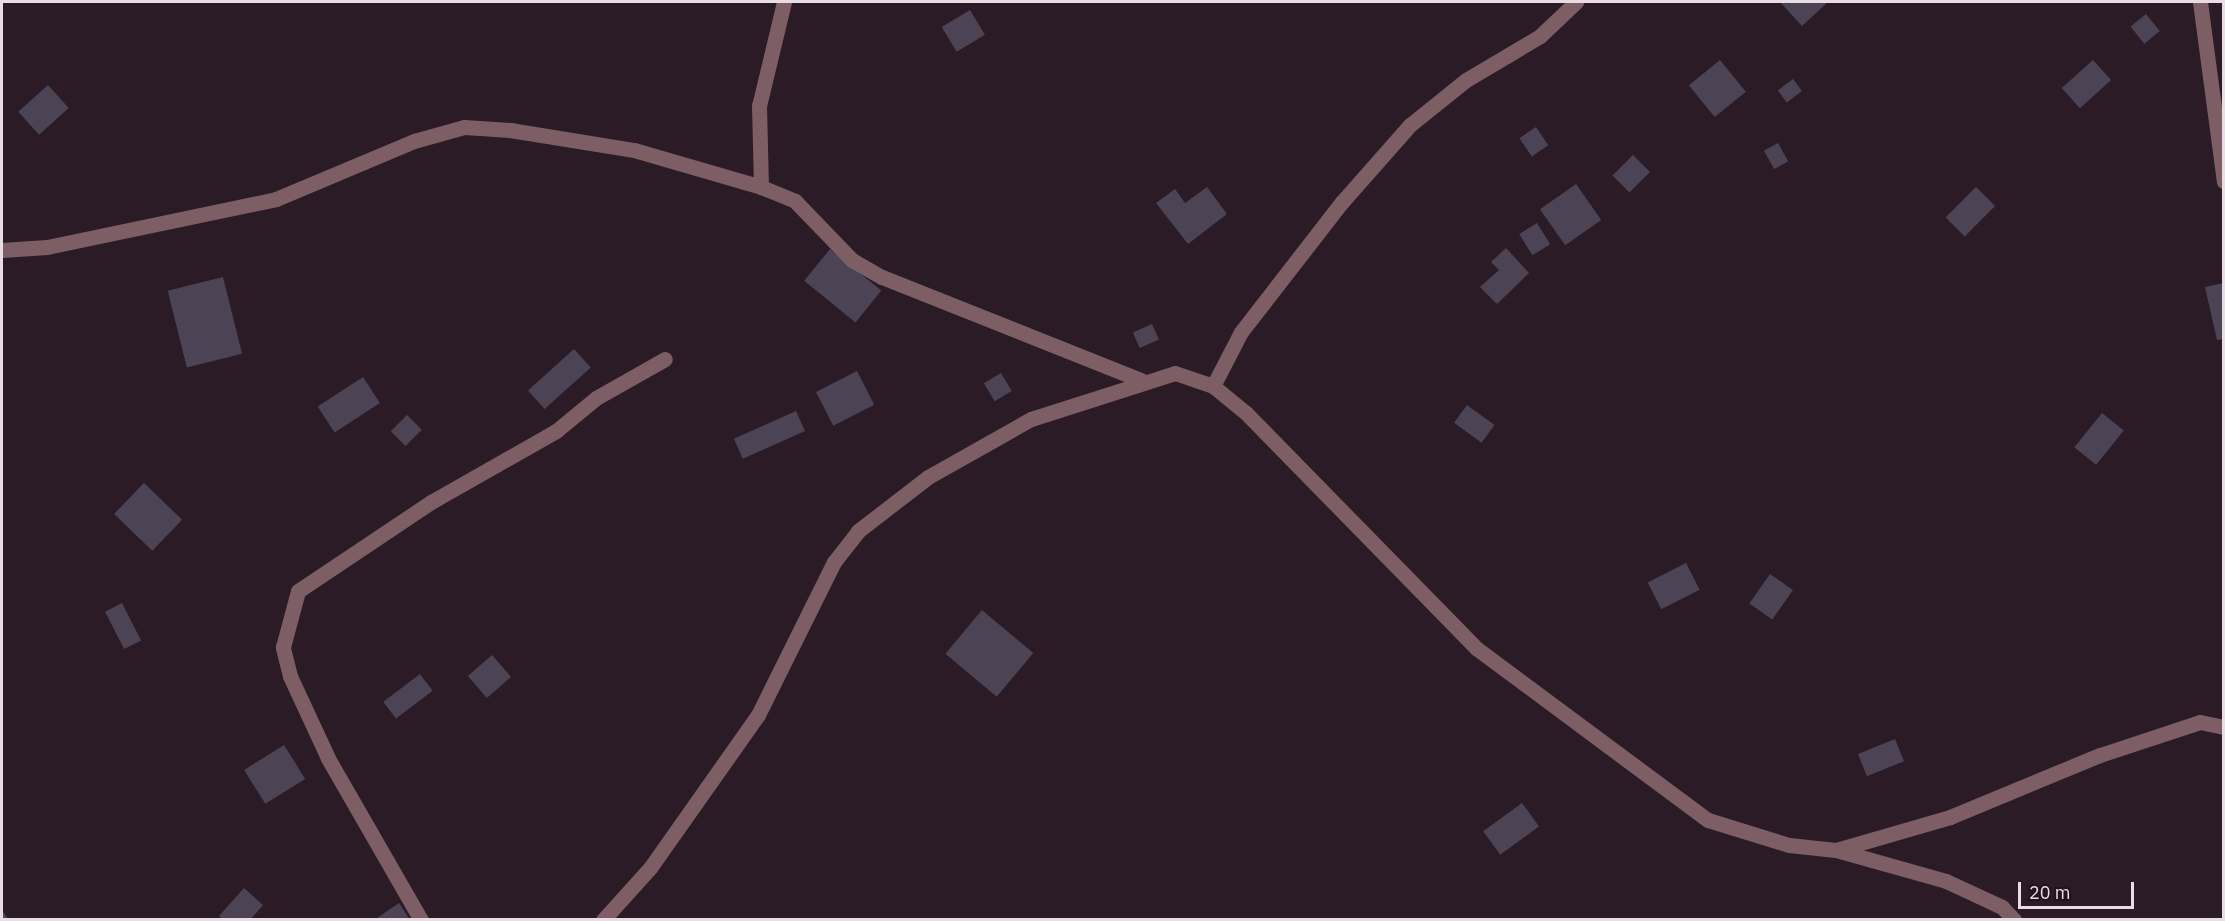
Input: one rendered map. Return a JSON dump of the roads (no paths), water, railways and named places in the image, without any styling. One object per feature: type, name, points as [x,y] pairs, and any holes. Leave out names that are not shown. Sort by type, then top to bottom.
[{"type":"street","points":[[760,187],[759,106],[783,2]]},
{"type":"street","points":[[1213,386],[1241,332],[1342,202],[1410,125],[1466,80],[1540,36],[1576,2]]},
{"type":"street","points":[[2200,2],[2223,181]]},
{"type":"street","points":[[2,250],[47,247],[276,199],[414,141],[464,127],[634,150],[760,187],[795,201],[852,260],[882,277],[1142,380]]},
{"type":"street","points":[[421,920],[328,758],[290,676],[283,647],[298,591],[431,502],[556,431],[596,398],[666,359]]},
{"type":"street","points":[[603,920],[650,868],[758,715],[834,562],[858,531],[928,477],[1031,419],[1142,380],[1175,373],[1213,386],[1246,413],[1476,648],[1607,748],[1708,820],[1789,845],[1836,849],[1946,880],[2002,907],[2013,920]]},
{"type":"street","points":[[1836,849],[1950,817],[2100,755],[2200,722],[2223,727]]}]
